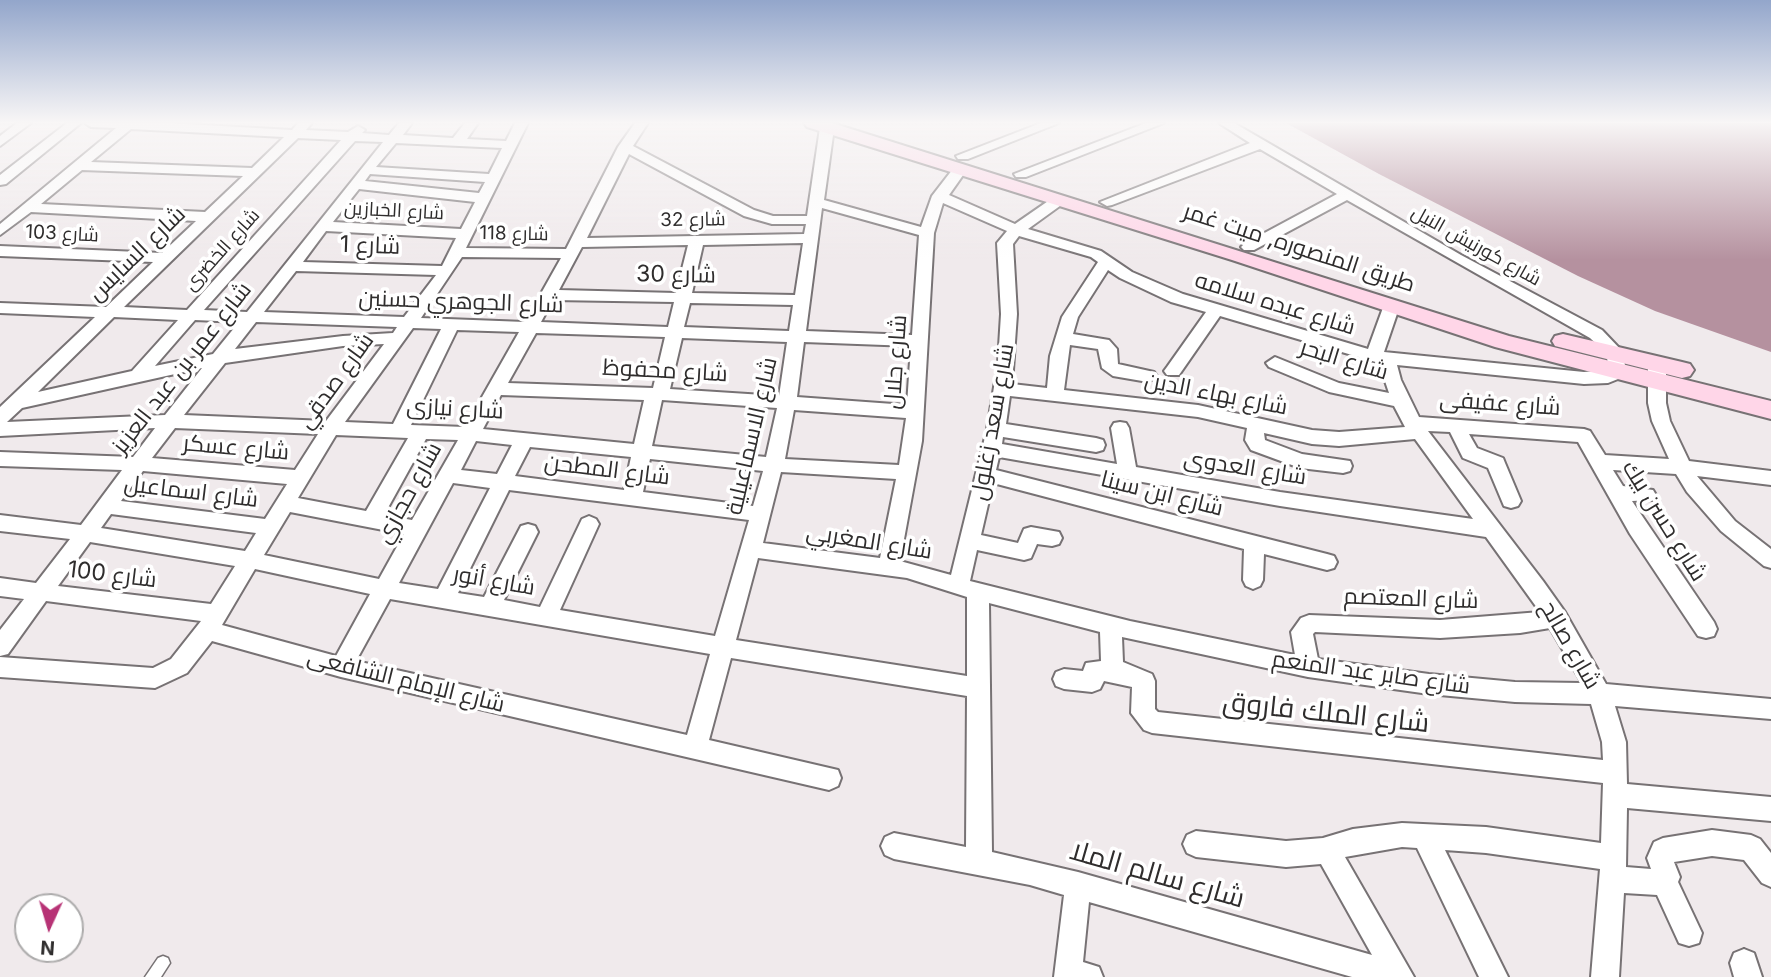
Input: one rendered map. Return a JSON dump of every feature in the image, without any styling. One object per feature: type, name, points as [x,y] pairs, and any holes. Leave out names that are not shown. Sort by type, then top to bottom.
[{"type":"main road","name":"طريق المنصوره, ميت غمر","points":[[979,169],[1059,200],[1392,304],[1503,342],[1616,363],[1771,397]]},
{"type":"main road","name":"طريق المنصوره, ميت غمر","points":[[994,169],[1021,174],[1616,363]]},
{"type":"main road","name":"طريق المنصوره, ميت غمر","points":[[1657,372],[1771,410]]},
{"type":"street","points":[[1,182],[18,169]]},
{"type":"street","points":[[0,231],[76,169]]},
{"type":"street","points":[[155,169],[254,172]]},
{"type":"street","name":"شارع السايس","points":[[0,418],[9,404],[258,169]]},
{"type":"street","name":"شارع الخضرى","points":[[139,374],[322,169]]},
{"type":"street","name":"شارع عمر بن عبد العزيز","points":[[0,647],[84,533],[367,169]]},
{"type":"street","name":"شارع صدقي","points":[[212,622],[331,428],[447,271],[499,169]]},
{"type":"street","name":"شارع حجازي","points":[[341,667],[574,248],[614,169]]},
{"type":"street","points":[[666,169],[749,213],[772,220],[813,220],[927,233]]},
{"type":"street","name":"شارع الاسماعيلية","points":[[695,749],[774,465],[788,402],[804,300],[817,169]]},
{"type":"street","name":"شارع جلال","points":[[889,567],[916,412],[927,233],[933,208],[958,169]]},
{"type":"street","points":[[1021,174],[1036,169]]},
{"type":"street","points":[[1107,202],[1195,169]]},
{"type":"street","name":"شارع كورنيش النيل","points":[[1302,169],[1597,334],[1616,363]]},
{"type":"street","points":[[360,177],[494,178]]},
{"type":"street","points":[[360,177],[482,198]]},
{"type":"street","points":[[1249,247],[1347,195]]},
{"type":"street","name":"شارع عبده سلامه","points":[[939,197],[1016,230],[1083,249],[1150,287],[1216,310],[1381,358],[1584,378],[1608,377],[1616,363]]},
{"type":"street","points":[[1016,230],[1059,200]]},
{"type":"street","points":[[28,208],[208,216]]},
{"type":"street","name":"شارع 32","points":[[574,248],[697,239],[813,220]]},
{"type":"street","name":"شارع الخبازين","points":[[323,226],[464,234]]},
{"type":"street","name":"شارع سعد زغلول","points":[[979,860],[980,688],[968,589],[970,541],[1003,389],[1009,314],[1004,250],[1016,230]]},
{"type":"street","points":[[632,498],[697,239]]},
{"type":"street","name":"شارع 118","points":[[456,252],[574,248]]},
{"type":"street","name":"شارع 103","points":[[0,251],[164,258]]},
{"type":"street","points":[[1055,394],[1062,338],[1080,296],[1107,261]]},
{"type":"street","name":"شارع 1","points":[[291,266],[447,271]]},
{"type":"street","name":"شارع 30","points":[[548,295],[804,300]]},
{"type":"street","points":[[1381,358],[1392,304]]},
{"type":"street","name":"شارع الجوهري حسنين","points":[[3,310],[253,318],[403,331],[451,325],[920,341]]},
{"type":"street","points":[[1172,371],[1216,310]]},
{"type":"street","points":[[400,431],[451,325]]},
{"type":"street","points":[[9,404],[221,357],[403,331]]},
{"type":"street","points":[[1062,338],[1106,345],[1111,368],[1119,372],[1148,376]]},
{"type":"street","name":"شارع صالح","points":[[1381,358],[1400,401],[1416,428],[1557,618],[1599,694],[1614,742],[1613,868],[1605,977]]},
{"type":"street","name":"شارع البحر","points":[[1275,363],[1335,388],[1400,401]]},
{"type":"street","points":[[1657,372],[1657,403],[1661,421],[1682,467],[1728,526],[1771,560]]},
{"type":"street","name":"شارع محفوظ","points":[[495,388],[657,394],[916,412]]},
{"type":"street","name":"شارع بهاء الدين","points":[[1003,389],[1198,411],[1283,433],[1325,438],[1416,428]]},
{"type":"street","name":"شارع نيازى","points":[[0,429],[170,421],[470,434],[774,465],[907,473]]},
{"type":"street","points":[[1256,426],[1254,440],[1258,445],[1300,461],[1343,466]]},
{"type":"street","points":[[1456,426],[1470,453],[1496,463],[1511,500]]},
{"type":"street","name":"شارع عفيفى","points":[[1416,428],[1456,426],[1584,436]]},
{"type":"street","points":[[1120,428],[1128,474]]},
{"type":"street","points":[[996,429],[1096,445]]},
{"type":"street","points":[[371,520],[420,432]]},
{"type":"street","name":"شارع حسن بيك","points":[[1584,436],[1668,576],[1706,629]]},
{"type":"street","points":[[444,599],[525,438]]},
{"type":"street","name":"شارع العدوى","points":[[991,449],[1128,474],[1493,530]]},
{"type":"street","name":"شارع عسكر","points":[[0,459],[138,464],[300,478]]},
{"type":"street","points":[[1599,462],[1682,467],[1771,478]]},
{"type":"street","name":"شارع ابن سينا","points":[[985,474],[1327,562]]},
{"type":"street","name":"شارع المطحن","points":[[447,475],[760,514]]},
{"type":"street","points":[[1616,493],[1646,495]]},
{"type":"street","points":[[285,503],[417,529]]},
{"type":"street","name":"شارع اسماعيل","points":[[105,506],[270,527]]},
{"type":"street","name":"شارع أنور","points":[[0,523],[84,533],[250,560],[385,589],[980,688]]},
{"type":"street","points":[[547,617],[589,524]]},
{"type":"street","points":[[491,607],[528,532]]},
{"type":"street","points":[[970,541],[1024,552],[1032,534],[1052,538]]},
{"type":"street","points":[[1750,543],[1771,539]]},
{"type":"street","points":[[1253,580],[1254,543]]},
{"type":"street","name":"شارع المغربي","points":[[750,550],[925,573],[968,589]]},
{"type":"street","name":"شارع 100","points":[[0,587],[212,622]]},
{"type":"street","name":"شارع صابر عبد المنعم","points":[[968,589],[1111,625],[1308,667],[1429,684],[1515,692],[1599,694],[1770,711]]},
{"type":"street","name":"شارع المعتصم","points":[[1308,667],[1302,632],[1309,624],[1440,629],[1520,624],[1557,618]]},
{"type":"street","points":[[0,667],[155,678],[179,666],[212,622]]},
{"type":"street","name":"شارع الإمام الشافعى","points":[[212,622],[341,667],[829,778]]},
{"type":"street","points":[[1111,625],[1111,663],[1118,672]]},
{"type":"street","points":[[1064,679],[1092,682],[1094,670],[1118,672]]},
{"type":"street","name":"شارع الملك فاروق","points":[[1118,672],[1144,681],[1143,713],[1152,722],[1614,784]]},
{"type":"street","points":[[1614,784],[1771,809]]},
{"type":"street","points":[[1196,844],[1286,854],[1327,850],[1353,842],[1402,835],[1486,840],[1613,868],[1665,883]]},
{"type":"street","points":[[1424,836],[1494,977]]},
{"type":"street","points":[[1689,933],[1665,883],[1667,877],[1660,855],[1666,849],[1712,843],[1751,848],[1771,874]]},
{"type":"street","name":"شارع سالم الملا","points":[[894,846],[979,860],[1078,885],[1399,977]]},
{"type":"street","points":[[1327,850],[1399,977]]},
{"type":"street","points":[[1075,975],[1078,885]]},
{"type":"lane","points":[[152,977],[163,963]]},
{"type":"shaded area","points":[[1369,169],[1771,169],[1771,352],[1655,311],[1578,276]]}]
